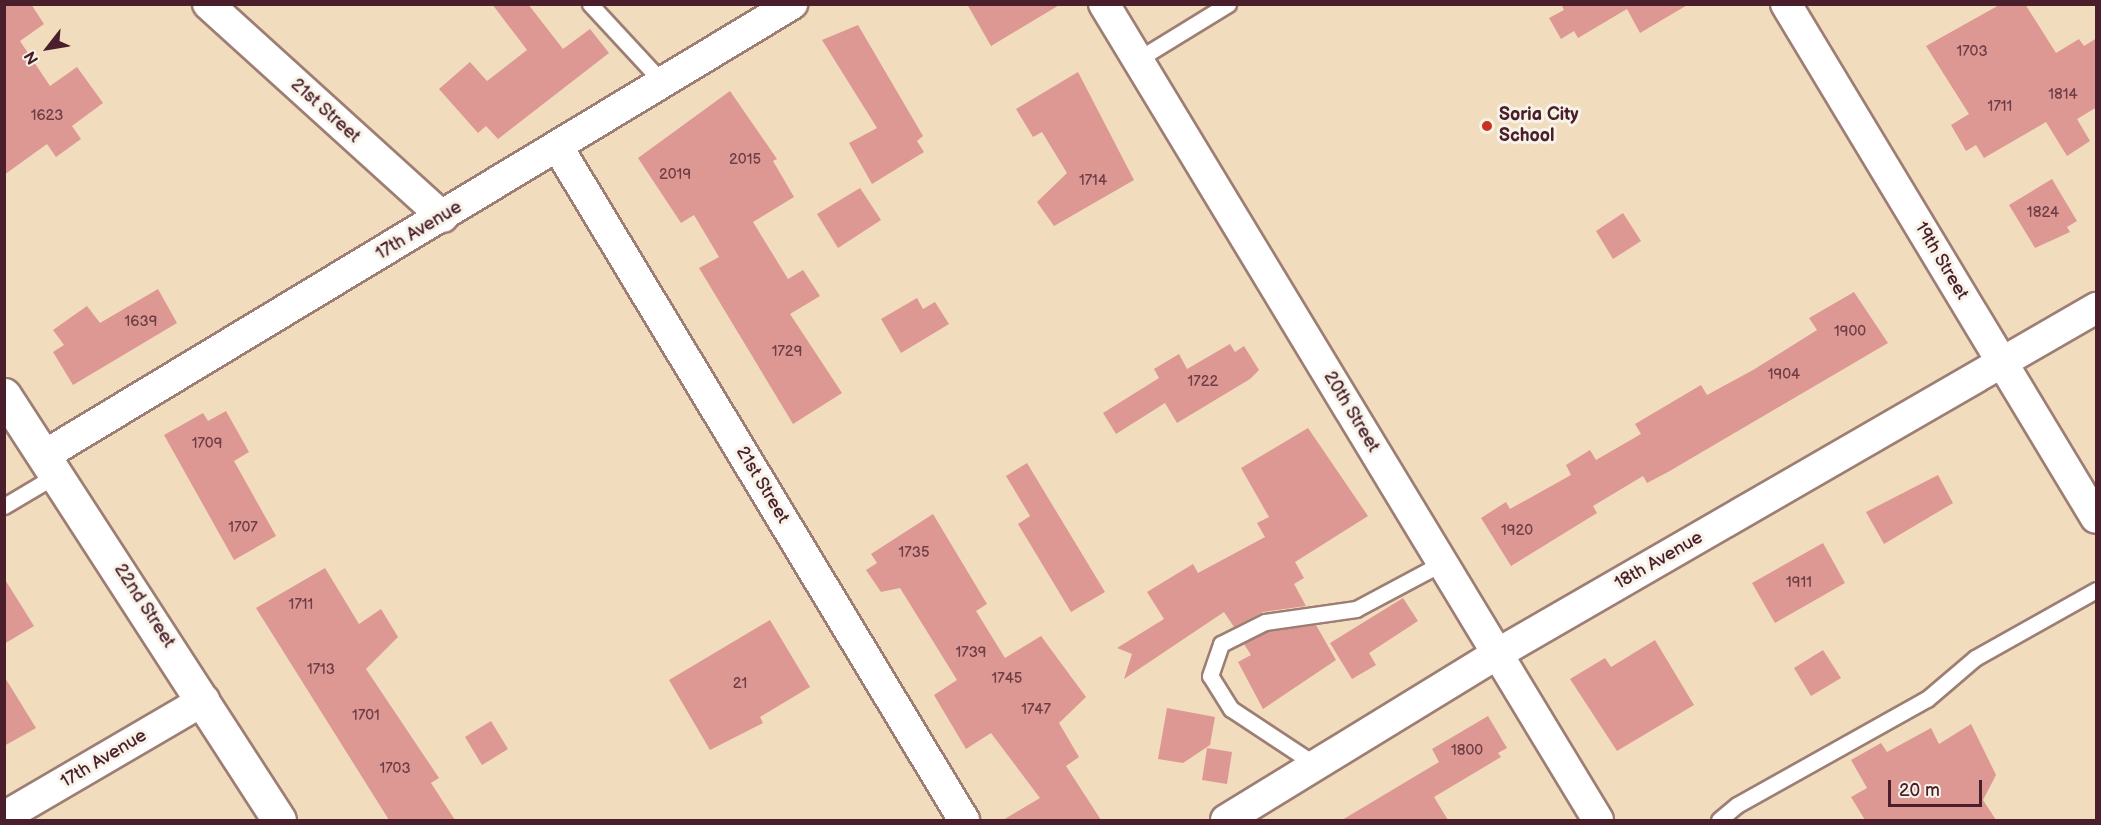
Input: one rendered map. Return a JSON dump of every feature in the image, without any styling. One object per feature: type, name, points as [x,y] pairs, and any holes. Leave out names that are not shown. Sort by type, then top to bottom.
[{"type":"street","name":"21st Street","points":[[208,4],[443,217]]},
{"type":"street","name":"17th Avenue","points":[[52,464],[443,217],[559,149],[792,4]]},
{"type":"street","name":"20th Street","points":[[1104,4],[1598,820]]},
{"type":"street","name":"19th Street","points":[[1786,4],[2097,518]]},
{"type":"street","name":"21st Street","points":[[559,149],[964,820]]},
{"type":"street","name":"18th Avenue","points":[[1226,820],[1497,654],[2004,364],[2097,308]]},
{"type":"street","name":"22nd Street","points":[[4,395],[52,464],[279,820]]},
{"type":"street","name":"17th Avenue","points":[[4,818],[204,700]]},
{"type":"lane","points":[[590,4],[664,84]]},
{"type":"lane","points":[[1137,60],[1228,4]]},
{"type":"lane","points":[[4,506],[52,464]]},
{"type":"lane","points":[[1316,765],[1231,709],[1210,676],[1221,644],[1265,622],[1356,609],[1442,563]]},
{"type":"lane","points":[[1719,820],[1737,805],[1927,699],[1975,658],[2097,590]]},
{"type":"building","points":[[4,4],[31,4],[44,24],[20,41],[50,86],[77,67],[103,103],[72,126],[81,139],[56,157],[47,144],[4,175]]},
{"type":"building","points":[[492,4],[528,4],[563,49],[590,29],[609,53],[498,139],[486,126],[478,133],[439,89],[470,62],[487,81],[527,50]]},
{"type":"building","points":[[967,4],[1061,4],[991,46]]},
{"type":"building","points":[[1561,4],[1689,4],[1640,33],[1627,9],[1578,38],[1574,31],[1561,39],[1549,18],[1564,10]]},
{"type":"building","points":[[2001,4],[2025,4],[2056,53],[2079,39],[2084,46],[2097,38],[2097,107],[2077,119],[2090,141],[2067,156],[2046,122],[1984,158],[1976,145],[1966,151],[1951,125],[1969,114],[1926,46]]},
{"type":"building","points":[[858,25],[923,136],[917,141],[924,152],[872,184],[849,143],[877,128],[822,40]]},
{"type":"building","points":[[1078,72],[1134,180],[1054,226],[1037,202],[1067,173],[1042,132],[1033,137],[1016,109]]},
{"type":"building","points":[[730,91],[777,159],[773,161],[794,197],[753,222],[788,279],[803,270],[820,296],[790,314],[842,393],[793,424],[699,268],[719,257],[694,215],[681,223],[638,158]]},
{"type":"building","points":[[2052,179],[2077,221],[2067,227],[2070,232],[2035,248],[2009,205]]},
{"type":"building","points":[[860,188],[881,220],[838,248],[817,214]]},
{"type":"building","points":[[1623,213],[1641,241],[1613,259],[1596,231]]},
{"type":"building","points":[[158,289],[177,323],[73,385],[53,352],[64,345],[53,330],[87,306],[100,323]]},
{"type":"building","points":[[1854,292],[1888,343],[1668,472],[1647,483],[1643,476],[1593,506],[1597,513],[1511,566],[1481,518],[1506,502],[1510,509],[1571,475],[1566,465],[1590,450],[1596,460],[1641,434],[1635,424],[1701,385],[1707,395],[1753,370],[1817,330],[1809,318]]},
{"type":"building","points":[[917,298],[923,309],[935,302],[949,324],[901,353],[881,319]]},
{"type":"building","points":[[1230,344],[1235,352],[1244,346],[1259,370],[1250,379],[1177,423],[1165,403],[1116,434],[1103,413],[1159,378],[1154,369],[1179,354],[1187,369]]},
{"type":"building","points":[[226,411],[249,452],[234,461],[276,536],[234,560],[164,435],[203,413],[208,421]]},
{"type":"building","points":[[1308,428],[1368,516],[1295,562],[1304,578],[1294,584],[1306,606],[1263,612],[1234,627],[1224,612],[1124,679],[1132,654],[1117,648],[1164,619],[1147,592],[1193,564],[1198,573],[1265,537],[1257,523],[1269,517],[1241,468]]},
{"type":"building","points":[[1027,463],[1105,592],[1071,612],[1018,524],[1030,516],[1006,476]]},
{"type":"building","points":[[1938,475],[1953,503],[1884,544],[1866,512]]},
{"type":"building","points":[[933,514],[987,604],[976,611],[1005,658],[1041,636],[1086,697],[1059,723],[1079,757],[1066,766],[1101,820],[1003,820],[1040,798],[991,733],[966,749],[934,695],[957,680],[900,588],[881,592],[866,570],[877,563],[871,554]]},
{"type":"building","points":[[1823,543],[1845,583],[1775,623],[1752,583]]},
{"type":"building","points":[[325,568],[359,624],[381,609],[398,637],[366,669],[439,778],[431,783],[455,820],[389,820],[256,608]]},
{"type":"building","points":[[4,578],[34,626],[4,644]]},
{"type":"building","points":[[1403,598],[1418,621],[1369,653],[1376,665],[1352,679],[1330,643]]},
{"type":"building","points":[[770,620],[810,687],[760,717],[763,723],[710,750],[669,680]]},
{"type":"building","points":[[1316,625],[1336,660],[1263,709],[1238,662],[1251,655],[1244,644],[1268,631]]},
{"type":"building","points":[[1655,640],[1694,705],[1617,751],[1570,679],[1605,658],[1611,667]]},
{"type":"building","points":[[1823,650],[1841,678],[1811,696],[1794,668]]},
{"type":"building","points":[[4,676],[36,728],[4,746]]},
{"type":"building","points":[[1167,708],[1215,717],[1210,745],[1183,763],[1158,759]]},
{"type":"building","points":[[1488,716],[1507,748],[1498,753],[1501,757],[1434,797],[1448,820],[1342,820],[1439,762],[1432,749]]},
{"type":"building","points":[[491,721],[508,749],[482,765],[465,737]]},
{"type":"building","points":[[1971,724],[1996,775],[1983,800],[1996,820],[1865,820],[1851,797],[1867,788],[1851,760],[1881,743],[1887,752],[1931,728],[1939,744]]},
{"type":"building","points":[[1207,748],[1232,752],[1227,784],[1202,780]]},
{"type":"place","name":"Soria City School","points":[[1487,126]]}]
